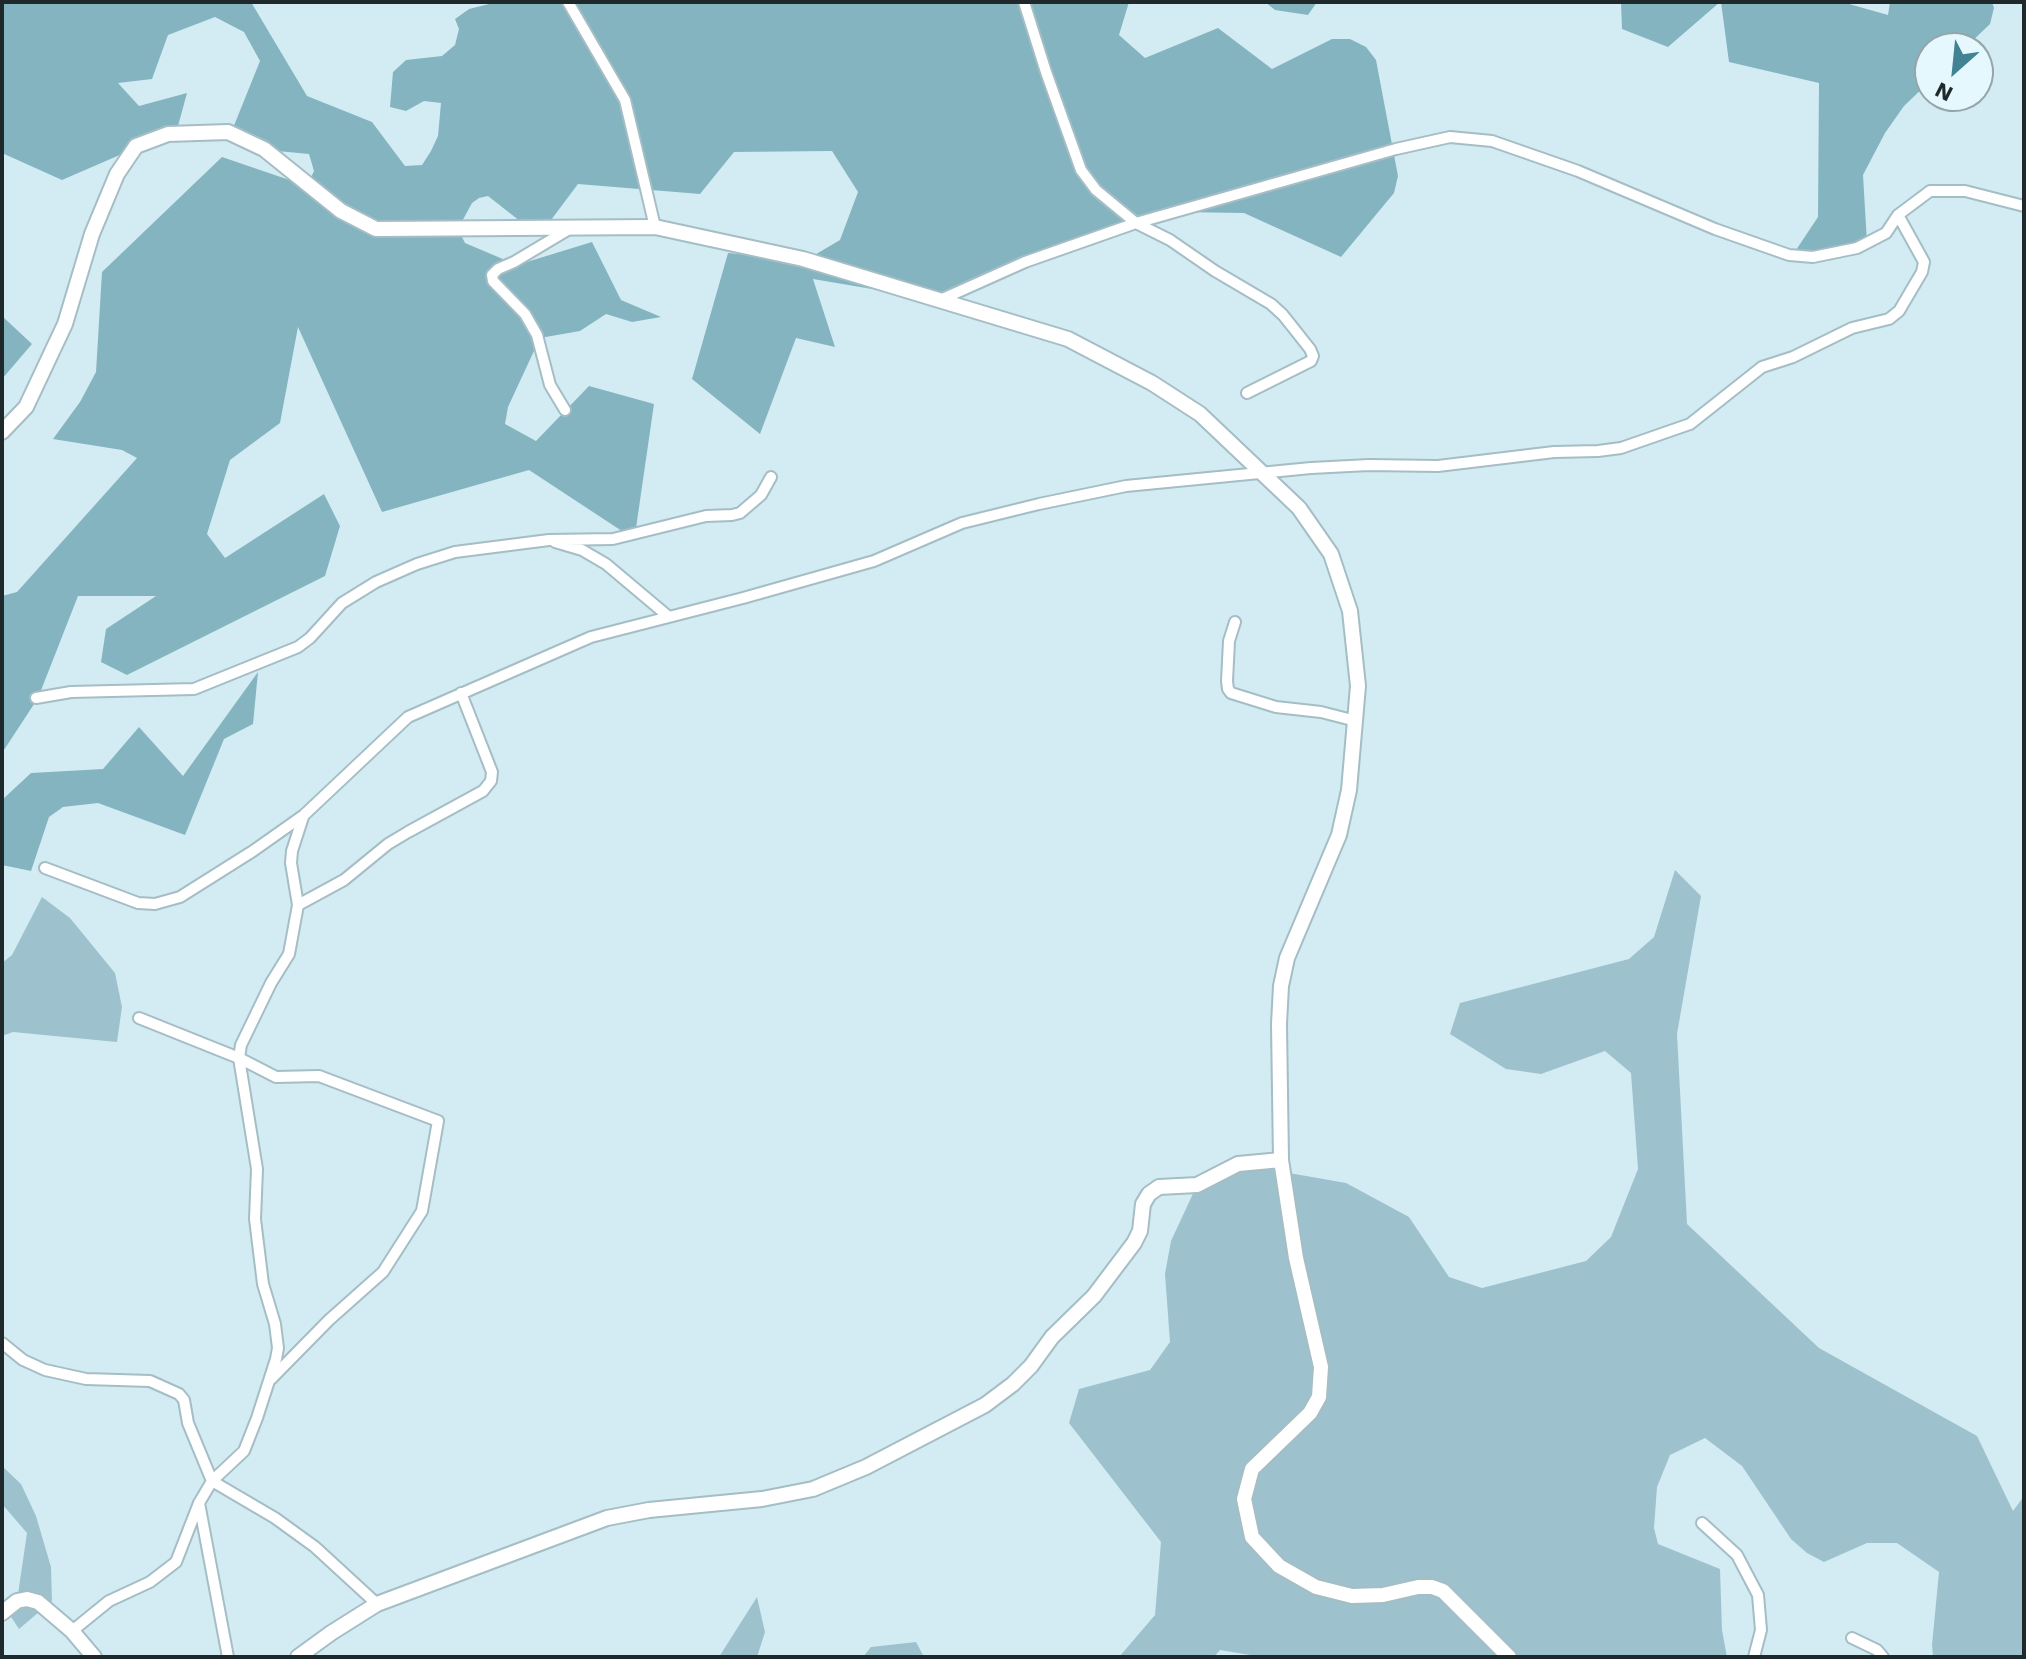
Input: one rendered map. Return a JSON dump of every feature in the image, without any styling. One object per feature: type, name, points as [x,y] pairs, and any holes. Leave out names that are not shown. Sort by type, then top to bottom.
[{"type":"street","points":[[568,2],[625,100],[655,227]]},
{"type":"street","points":[[1024,2],[1081,170],[1096,190],[1136,223],[1170,240],[1271,304],[1310,349],[1313,356],[1311,361],[1247,393]]},
{"type":"street","points":[[2,432],[26,407],[65,324],[92,234],[117,174],[136,146],[168,134],[228,132],[264,149],[341,211],[376,229],[655,227],[803,259],[1068,339],[1152,383],[1200,414],[1299,508],[1331,554],[1350,611],[1358,686],[1349,790],[1339,835],[1287,958],[1281,986],[1278,1113],[1281,1160],[1296,1258],[1321,1367],[1319,1397],[1310,1413],[1252,1469],[1244,1499],[1252,1537],[1279,1566],[1316,1587],[1352,1596],[1383,1595],[1418,1587],[1443,1591],[1509,1657]]},
{"type":"street","points":[[940,300],[1025,262],[1136,223],[1396,149],[1450,137],[1492,141],[1578,171],[1715,229],[1789,255],[1813,257],[1857,248],[1886,233],[1898,215],[1930,191],[1965,191],[2024,206]]},
{"type":"street","points":[[45,868],[138,903],[155,904],[180,897],[304,815],[408,717],[591,637],[874,561],[962,523],[1126,486],[1369,465],[1438,466],[1554,452],[1598,451],[1621,448],[1690,424],[1762,367],[1793,357],[1852,328],[1889,319],[1899,311],[1922,272],[1924,262],[1898,215]]},
{"type":"street","points":[[565,410],[550,385],[537,335],[525,314],[493,281],[492,275],[572,228]]},
{"type":"street","points":[[36,698],[71,692],[194,689],[298,647],[342,603],[376,582],[417,564],[455,552],[549,540],[613,539],[706,516],[740,513],[761,495],[771,477]]},
{"type":"street","points":[[549,540],[582,550],[606,564],[669,617]]},
{"type":"street","points":[[1235,622],[1229,641],[1227,681],[1231,693],[1276,707],[1321,712],[1356,721]]},
{"type":"street","points":[[298,905],[344,880],[408,832],[483,791],[491,781],[492,772],[461,693]]},
{"type":"street","points":[[72,1631],[109,1601],[150,1582],[176,1562],[199,1503],[212,1481],[244,1451],[278,1348],[275,1324],[263,1284],[255,1219],[257,1169],[239,1058],[241,1045],[289,954],[298,905],[292,851],[304,815]]},
{"type":"street","points":[[139,1018],[239,1058],[276,1077],[319,1076],[438,1121],[422,1211],[383,1272],[329,1320],[268,1383]]},
{"type":"street","points":[[298,1657],[377,1604],[607,1518],[800,1492],[866,1467],[985,1405],[1013,1384],[1052,1337],[1094,1296],[1134,1243],[1140,1231],[1143,1204],[1149,1194],[1159,1187],[1197,1185],[1238,1164],[1281,1160]]},
{"type":"street","points":[[2,1343],[23,1360],[45,1370],[86,1379],[150,1381],[179,1394],[184,1400],[188,1423],[212,1481],[275,1518],[315,1547],[377,1604]]},
{"type":"street","points":[[199,1503],[228,1657]]},
{"type":"street","points":[[1702,1523],[1737,1555],[1758,1595],[1761,1630],[1754,1657]]},
{"type":"street","points":[[2,1613],[17,1601],[27,1599],[38,1602],[72,1631],[94,1657]]},
{"type":"street","points":[[1852,1638],[1877,1650],[1883,1657]]},
{"type":"shaded area","points":[[2,2],[251,2],[307,96],[372,122],[405,166],[422,165],[431,151],[438,136],[441,103],[424,101],[406,111],[390,107],[393,72],[406,60],[442,56],[455,45],[459,29],[455,19],[469,9],[497,2],[1129,2],[1119,35],[1145,58],[1218,28],[1272,69],[1332,39],[1350,39],[1366,47],[1376,60],[1398,176],[1394,193],[1341,257],[1244,213],[1180,212],[1028,263],[943,301],[813,279],[835,347],[796,338],[760,434],[692,379],[728,253],[806,260],[840,240],[858,192],[832,151],[734,152],[700,194],[578,184],[539,236],[488,196],[479,198],[472,203],[458,229],[465,243],[517,265],[592,242],[621,300],[661,317],[632,322],[606,314],[580,331],[540,338],[508,407],[505,424],[536,441],[589,386],[654,404],[636,528],[631,537],[529,470],[382,512],[298,327],[280,423],[230,460],[207,534],[225,558],[324,494],[340,526],[325,576],[127,675],[101,662],[106,629],[156,596],[78,596],[38,698],[2,753],[2,596],[17,592],[137,458],[122,450],[53,439],[80,402],[96,372],[102,272],[222,157],[307,186],[314,171],[309,154],[267,150],[231,133],[260,61],[244,32],[215,17],[168,35],[152,79],[118,83],[139,106],[187,93],[178,126],[168,134],[62,180],[2,153]]},
{"type":"shaded area","points":[[1265,2],[1317,2],[1308,15],[1275,10]]},
{"type":"shaded area","points":[[1621,2],[1720,2],[1668,47],[1622,29]]},
{"type":"shaded area","points":[[1721,2],[1842,2],[1888,15],[1890,2],[1992,2],[1994,8],[1990,24],[1982,32],[1914,32],[1914,96],[1885,133],[1863,175],[1867,243],[1792,256],[1818,217],[1819,83],[1729,62]]},
{"type":"shaded area","points":[[2,316],[32,344],[2,379]]},
{"type":"shaded area","points":[[258,672],[253,724],[224,739],[185,835],[98,803],[63,807],[49,817],[31,871],[2,865],[2,800],[31,773],[103,769],[139,727],[183,776]]},
{"type":"shaded area","points":[[1675,870],[1701,896],[1677,1034],[1687,1224],[1819,1348],[1977,1436],[2013,1511],[2024,1496],[2024,1657],[1933,1657],[1939,1572],[1897,1543],[1867,1543],[1824,1562],[1807,1553],[1791,1539],[1742,1466],[1705,1438],[1670,1455],[1657,1487],[1654,1528],[1658,1544],[1720,1569],[1722,1630],[1727,1657],[1262,1657],[1220,1650],[1214,1657],[1119,1657],[1155,1615],[1161,1542],[1069,1423],[1079,1389],[1150,1370],[1170,1342],[1165,1274],[1171,1241],[1197,1185],[1238,1164],[1346,1183],[1409,1217],[1449,1277],[1482,1288],[1586,1261],[1611,1237],[1638,1169],[1631,1073],[1605,1051],[1541,1074],[1506,1069],[1450,1034],[1460,1003],[1629,959],[1654,937]]},
{"type":"shaded area","points":[[42,897],[70,918],[115,973],[122,1007],[117,1042],[13,1032],[2,1036],[2,963],[12,955]]},
{"type":"shaded area","points":[[2,1466],[21,1484],[36,1516],[51,1567],[52,1601],[19,1629],[6,1609],[17,1601],[27,1533],[2,1504]]},
{"type":"shaded area","points":[[757,1597],[765,1632],[757,1657],[719,1657]]},
{"type":"shaded area","points":[[916,1642],[924,1657],[863,1657],[871,1647]]}]
